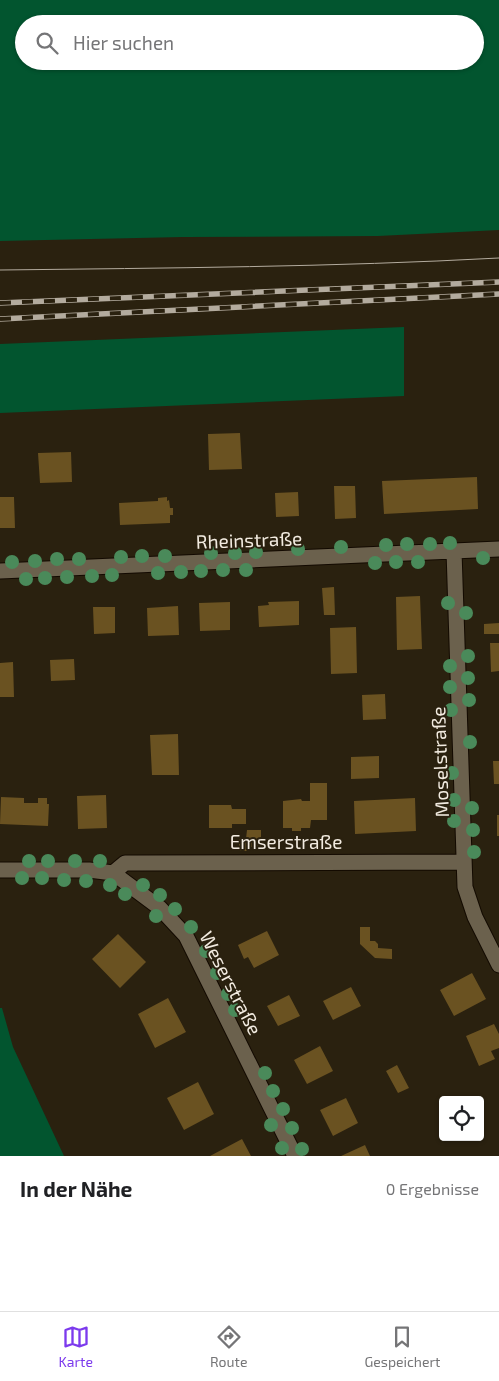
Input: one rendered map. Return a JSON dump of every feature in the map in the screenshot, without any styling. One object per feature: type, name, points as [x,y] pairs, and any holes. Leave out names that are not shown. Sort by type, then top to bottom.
[{"type":"street","name":"Rheinstraße","points":[[0,570],[499,549]]},
{"type":"street","name":"Moselstraße","points":[[454,551],[465,887],[469,902],[499,965]]},
{"type":"street","name":"Emserstraße","points":[[113,873],[125,863],[463,862]]},
{"type":"street","name":"Weserstraße","points":[[0,870],[88,870],[113,873],[160,908],[186,936],[294,1156]]},
{"type":"green space","points":[[0,0],[499,0],[499,230],[378,236],[183,237],[0,241]]},
{"type":"green space","points":[[404,327],[404,396],[0,413],[0,344]]},
{"type":"green space","points":[[0,1008],[2,1008],[13,1047],[64,1156],[0,1156]]},
{"type":"building","points":[[240,433],[242,469],[209,470],[208,434]]},
{"type":"building","points":[[71,452],[72,482],[40,483],[38,453]]},
{"type":"building","points":[[477,477],[478,509],[384,514],[382,481]]},
{"type":"building","points":[[334,486],[355,486],[356,518],[335,519]]},
{"type":"building","points":[[298,492],[299,516],[276,517],[275,493]]},
{"type":"building","points":[[0,497],[14,497],[15,528],[0,528]]},
{"type":"building","points":[[167,497],[170,508],[173,508],[173,515],[170,515],[170,523],[120,525],[119,503],[158,501],[158,498]]},
{"type":"building","points":[[334,587],[335,615],[324,615],[322,588]]},
{"type":"building","points":[[420,596],[422,649],[397,650],[396,597]]},
{"type":"building","points":[[299,601],[299,625],[259,627],[258,606],[269,605],[268,602]]},
{"type":"building","points":[[230,602],[230,630],[200,631],[199,603]]},
{"type":"building","points":[[178,606],[179,635],[148,636],[147,608]]},
{"type":"building","points":[[93,607],[115,607],[115,633],[94,634]]},
{"type":"building","points":[[499,623],[499,634],[484,634],[484,624]]},
{"type":"building","points":[[356,627],[357,673],[331,674],[330,628]]},
{"type":"building","points":[[490,643],[499,643],[499,671],[491,672]]},
{"type":"building","points":[[74,659],[75,680],[51,681],[50,660]]},
{"type":"building","points":[[13,662],[14,697],[0,697],[0,663]]},
{"type":"building","points":[[385,694],[386,719],[363,720],[362,695]]},
{"type":"building","points":[[178,734],[179,775],[152,775],[150,735]]},
{"type":"building","points":[[379,756],[379,778],[351,779],[351,757]]},
{"type":"building","points":[[493,761],[499,761],[499,784],[494,784]]},
{"type":"building","points":[[310,783],[327,783],[327,820],[311,820],[310,828],[301,828],[301,831],[283,828],[283,801],[301,799],[302,801],[310,801]]},
{"type":"building","points":[[106,795],[107,828],[78,829],[77,796]]},
{"type":"building","points":[[1,797],[24,798],[24,803],[38,803],[38,798],[47,798],[47,804],[49,804],[48,826],[0,824]]},
{"type":"building","points":[[415,798],[416,831],[355,834],[354,801]]},
{"type":"building","points":[[209,805],[231,805],[232,809],[246,809],[246,824],[232,824],[232,828],[209,828]]},
{"type":"building","points":[[497,815],[499,815],[499,836],[497,836]]},
{"type":"building","points":[[247,830],[261,830],[261,847],[246,847],[247,851],[239,851],[239,839],[246,839]]},
{"type":"building","points":[[360,927],[370,927],[370,941],[375,941],[378,944],[378,948],[392,949],[392,959],[375,958],[360,944]]},
{"type":"building","points":[[267,931],[279,955],[254,968],[248,957],[244,959],[238,945]]},
{"type":"building","points":[[118,934],[146,962],[120,988],[92,959]]},
{"type":"building","points":[[472,973],[486,999],[454,1016],[440,990]]},
{"type":"building","points":[[351,987],[361,1006],[333,1020],[323,1001]]},
{"type":"building","points":[[289,995],[300,1016],[278,1026],[267,1006]]},
{"type":"building","points":[[168,998],[186,1032],[155,1048],[138,1014]]},
{"type":"building","points":[[494,1024],[499,1034],[499,1048],[491,1051],[495,1059],[479,1066],[466,1036]]},
{"type":"building","points":[[320,1046],[333,1071],[307,1084],[294,1060]]},
{"type":"building","points":[[397,1065],[409,1088],[398,1093],[386,1071]]},
{"type":"building","points":[[198,1082],[214,1114],[184,1130],[167,1098]]},
{"type":"building","points":[[346,1098],[358,1123],[333,1136],[320,1110]]},
{"type":"building","points":[[242,1139],[251,1156],[210,1156]]},
{"type":"building","points":[[365,1145],[370,1156],[341,1156]]},
{"type":"tram line","points":[[0,270],[312,265],[499,258]]},
{"type":"railway","points":[[0,303],[499,282]]},
{"type":"railway","points":[[0,319],[499,294]]}]
